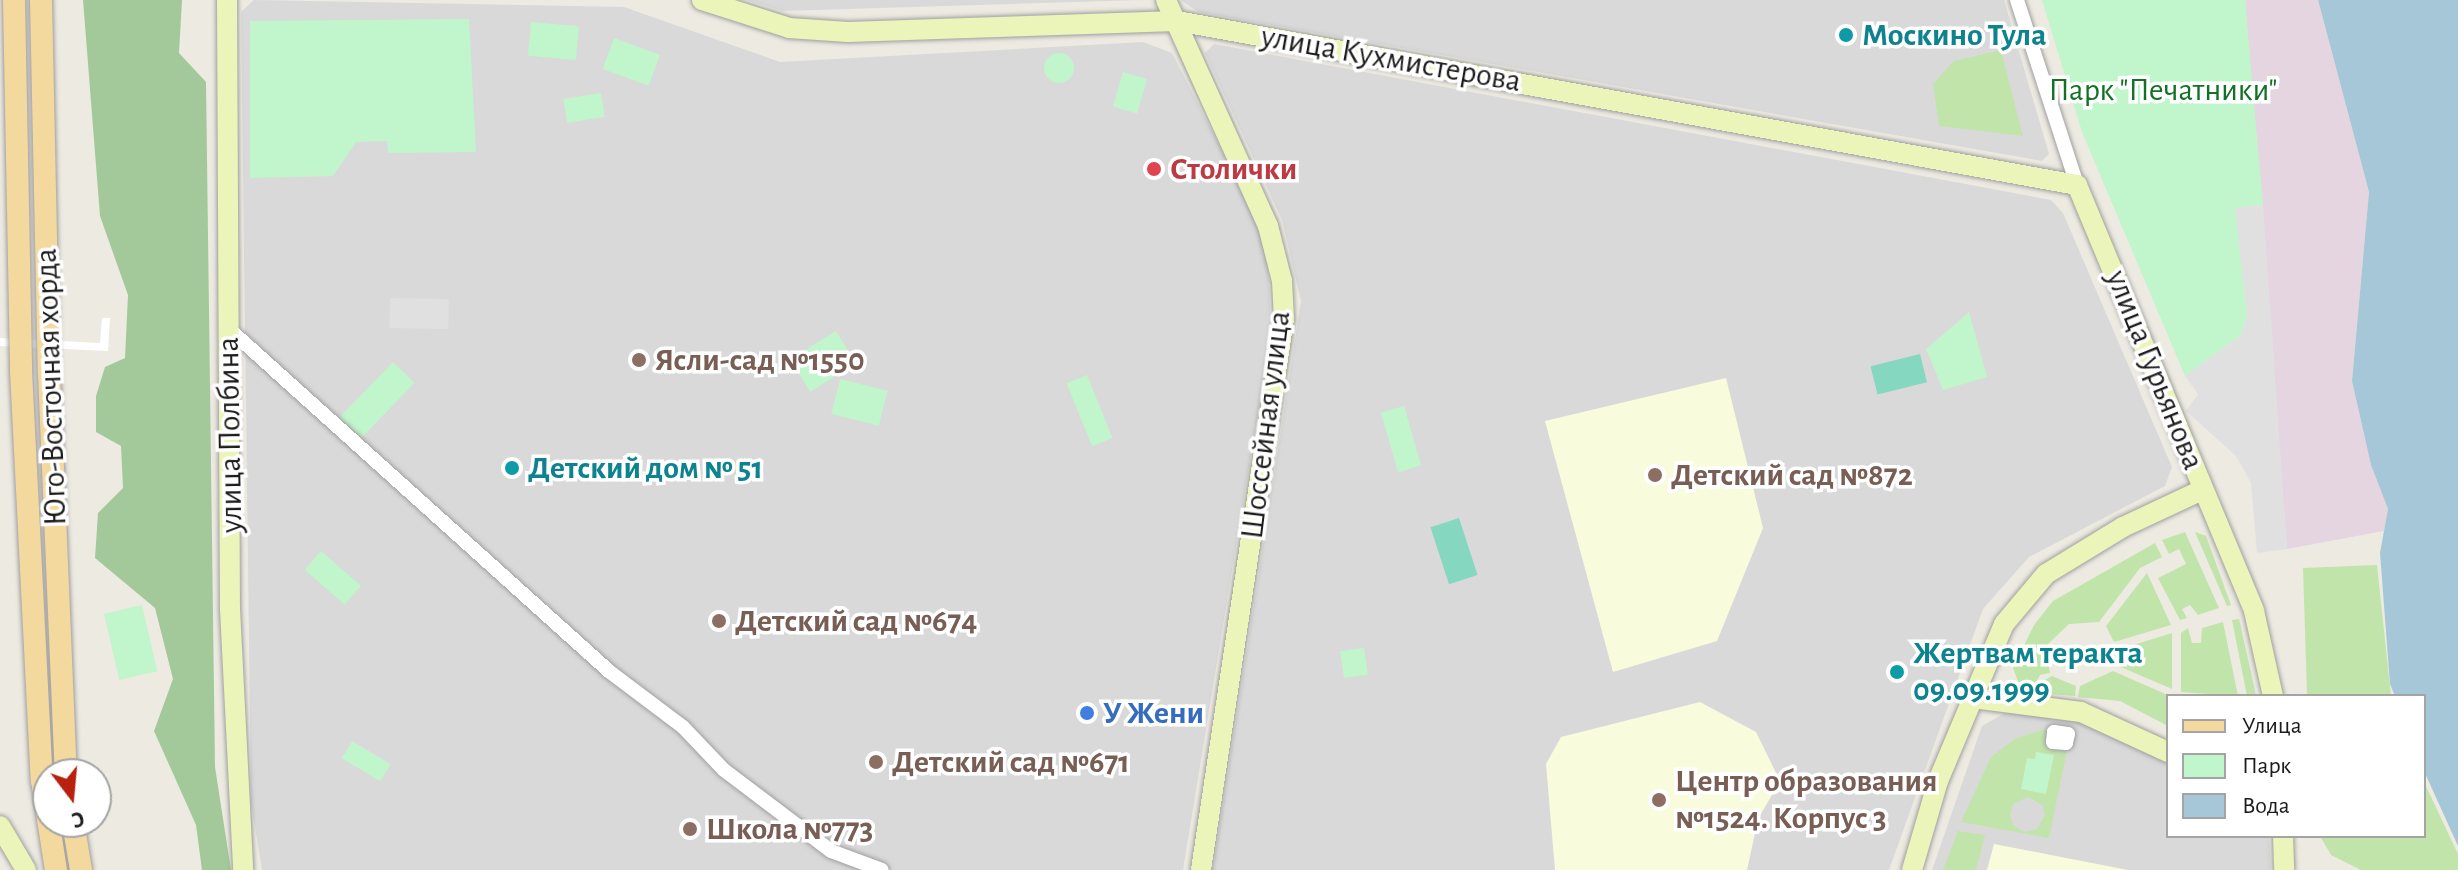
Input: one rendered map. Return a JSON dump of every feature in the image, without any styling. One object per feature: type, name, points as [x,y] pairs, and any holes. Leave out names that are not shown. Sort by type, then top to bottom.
[{"type":"main road","name":"Юго-Восточная хорда","points":[[14,0],[21,371],[42,780],[56,870]]},
{"type":"main road","name":"Юго-Восточная хорда","points":[[41,0],[49,373],[65,758]]},
{"type":"main road","name":"улица Полбина","points":[[227,0],[232,664],[243,870]]},
{"type":"main road","name":"улица Кухмистерова","points":[[702,0],[789,28],[848,32],[1177,21],[2077,185]]},
{"type":"main road","name":"Шоссейная улица","points":[[1166,0],[1278,252],[1284,319],[1201,870]]},
{"type":"main road","name":"улица Гурьянова","points":[[1912,870],[1938,781],[2004,624],[2046,574],[2123,527],[2202,490],[2111,258],[2077,185]]},
{"type":"main road","points":[[2202,490],[2254,611],[2273,694]]},
{"type":"main road","points":[[1973,698],[2081,712],[2166,751]]},
{"type":"main road","points":[[0,826],[26,870]]},
{"type":"main road","points":[[76,838],[81,870]]},
{"type":"main road","points":[[2283,838],[2284,870]]},
{"type":"street","name":"улица Гурьянова","points":[[2017,0],[2077,185]]},
{"type":"street","points":[[229,329],[610,672],[683,727],[724,770],[831,851],[882,870]]},
{"type":"shaded area","points":[[254,0],[624,7],[780,62],[1143,42],[1172,53],[1267,239],[1271,332],[1183,870],[262,870],[251,802],[241,12]]},
{"type":"shaded area","points":[[746,0],[1142,0],[783,11]]},
{"type":"shaded area","points":[[1181,0],[2004,0],[2049,154],[2042,161],[1198,12]]},
{"type":"shaded area","points":[[2245,0],[2318,0],[2369,192],[2352,381],[2371,465],[2388,509],[2384,531],[2287,549]]},
{"type":"shaded area","points":[[1214,44],[2051,200],[2063,213],[2172,467],[2165,486],[2029,557],[1983,609],[1889,870],[1213,870],[1301,301],[1282,220],[1205,53]]},
{"type":"shaded area","points":[[2263,205],[2287,549],[2257,553],[2251,483],[2236,456],[2186,411],[2198,394],[2185,376],[2241,335],[2247,316],[2235,208]]},
{"type":"shaded area","points":[[390,298],[449,299],[448,329],[389,328]]},
{"type":"shaded area","name":"Детский сад №872","points":[[1726,378],[1763,528],[1717,641],[1613,672],[1545,421]]},
{"type":"shaded area","name":"Центр образования №1524. Корпус 3","points":[[1700,702],[1756,732],[1780,781],[1758,819],[1747,870],[1555,870],[1546,764],[1561,737]]},
{"type":"shaded area","points":[[2005,713],[2068,716],[2166,760],[2166,838],[2269,838],[2271,870],[1932,870],[1982,726]]},
{"type":"shaded area","points":[[1994,844],[2056,856],[2128,870],[1987,870]]},
{"type":"green space","points":[[83,0],[182,0],[179,53],[206,82],[215,767],[231,870],[202,870],[196,825],[154,731],[173,679],[155,608],[95,558],[98,513],[123,488],[121,446],[96,432],[96,396],[105,367],[125,358],[128,295],[100,216]]},
{"type":"green space","name":"Парк \"Печатники\"","points":[[2042,0],[2245,0],[2263,205],[2236,208],[2247,316],[2241,335],[2185,376],[2082,132]]},
{"type":"green space","points":[[469,19],[476,152],[388,153],[387,141],[356,142],[333,176],[250,178],[250,21]]},
{"type":"green space","points":[[531,22],[579,26],[576,60],[528,56]]},
{"type":"green space","points":[[614,38],[660,55],[649,86],[603,69]]},
{"type":"green space","points":[[2001,50],[2023,136],[1939,126],[1933,84],[1954,61]]},
{"type":"green space","points":[[1059,53],[1065,54],[1073,62],[1073,74],[1065,82],[1059,83],[1053,82],[1045,74],[1044,68],[1045,62],[1053,54]]},
{"type":"green space","points":[[1123,72],[1147,79],[1137,113],[1113,107]]},
{"type":"green space","points":[[601,93],[605,117],[567,123],[563,99]]},
{"type":"green space","points":[[1969,312],[1987,377],[1943,390],[1926,349]]},
{"type":"green space","points":[[836,331],[856,363],[810,392],[790,360]]},
{"type":"green space","points":[[1920,354],[1927,382],[1878,394],[1871,366]]},
{"type":"green space","points":[[393,362],[415,383],[360,439],[339,418]]},
{"type":"green space","points":[[1087,375],[1112,438],[1092,446],[1067,383]]},
{"type":"green space","points":[[840,379],[888,391],[879,426],[831,414]]},
{"type":"green space","points":[[1404,406],[1421,466],[1398,472],[1381,413]]},
{"type":"green space","points":[[1459,518],[1478,575],[1449,584],[1430,527]]},
{"type":"green space","points":[[2185,532],[2219,608],[2198,615],[2190,605],[2182,609],[2187,618],[2180,620],[2158,578],[2186,564],[2179,549],[2169,554],[2162,540]]},
{"type":"green space","points":[[2195,532],[2206,536],[2231,605],[2227,606]]},
{"type":"green space","points":[[2155,543],[2162,557],[2140,568],[2099,622],[2069,624],[2045,647],[2050,673],[2040,675],[2034,686],[2052,676],[2076,686],[2075,696],[2022,692],[2013,668],[2034,625],[2053,601]]},
{"type":"green space","points":[[321,551],[361,586],[345,605],[305,570]]},
{"type":"green space","points":[[2377,565],[2391,694],[2307,694],[2303,568]]},
{"type":"green space","points":[[2147,573],[2171,625],[2114,642],[2106,626]]},
{"type":"green space","points":[[142,605],[157,671],[119,680],[104,614]]},
{"type":"green space","points":[[2239,619],[2256,694],[2247,694],[2232,620]]},
{"type":"green space","points":[[2223,622],[2238,694],[2181,692],[2181,633],[2188,628],[2192,643],[2201,643],[2202,628]]},
{"type":"green space","points":[[2172,633],[2172,689],[2116,665],[2117,650]]},
{"type":"green space","points":[[1364,648],[1368,675],[1344,678],[1340,651]]},
{"type":"green space","points":[[2113,671],[2166,694],[2166,725],[2120,701],[2078,697],[2080,686]]},
{"type":"green space","points":[[2054,727],[2071,731],[2049,838],[1961,822],[1991,757],[2016,738]],"holes":[[[2028,797],[2042,805],[2045,815],[2037,829],[2025,832],[2014,826],[2010,816],[2013,804]]]},
{"type":"green space","points":[[352,741],[391,764],[380,781],[342,758]]},
{"type":"green space","points":[[2036,752],[2054,755],[2046,794],[2021,789],[2027,758],[2035,759]]},
{"type":"green space","points":[[2426,786],[2458,854],[2458,870],[2361,870],[2331,855],[2321,838],[2426,838]]},
{"type":"green space","points":[[1958,831],[1985,835],[1976,870],[1943,870]]},
{"type":"water","points":[[2318,0],[2458,0],[2458,846],[2426,775],[2426,694],[2394,694],[2390,684],[2380,553],[2388,509],[2371,465],[2352,381],[2369,192]]},
{"type":"pier","points":[[102,318],[110,318],[108,351],[0,346],[0,338],[100,343]]},
{"type":"place","name":"Москино Тула","points":[[1846,35]]},
{"type":"place","name":"Столички","points":[[1154,169]]},
{"type":"place","name":"Ясли-сад №1550","points":[[639,360]]},
{"type":"place","name":"Детский дом № 51","points":[[512,468]]},
{"type":"place","name":"Детский сад №872","points":[[1655,475]]},
{"type":"place","name":"Детский сад №674","points":[[719,621]]},
{"type":"place","name":"Жертвам теракта 09.09.1999","points":[[1897,672]]},
{"type":"place","name":"У Жени","points":[[1087,713]]},
{"type":"place","name":"Детский сад №671","points":[[876,762]]},
{"type":"place","name":"Центр образования №1524. Корпус 3","points":[[1659,800]]},
{"type":"place","name":"Школа №773","points":[[690,829]]}]
